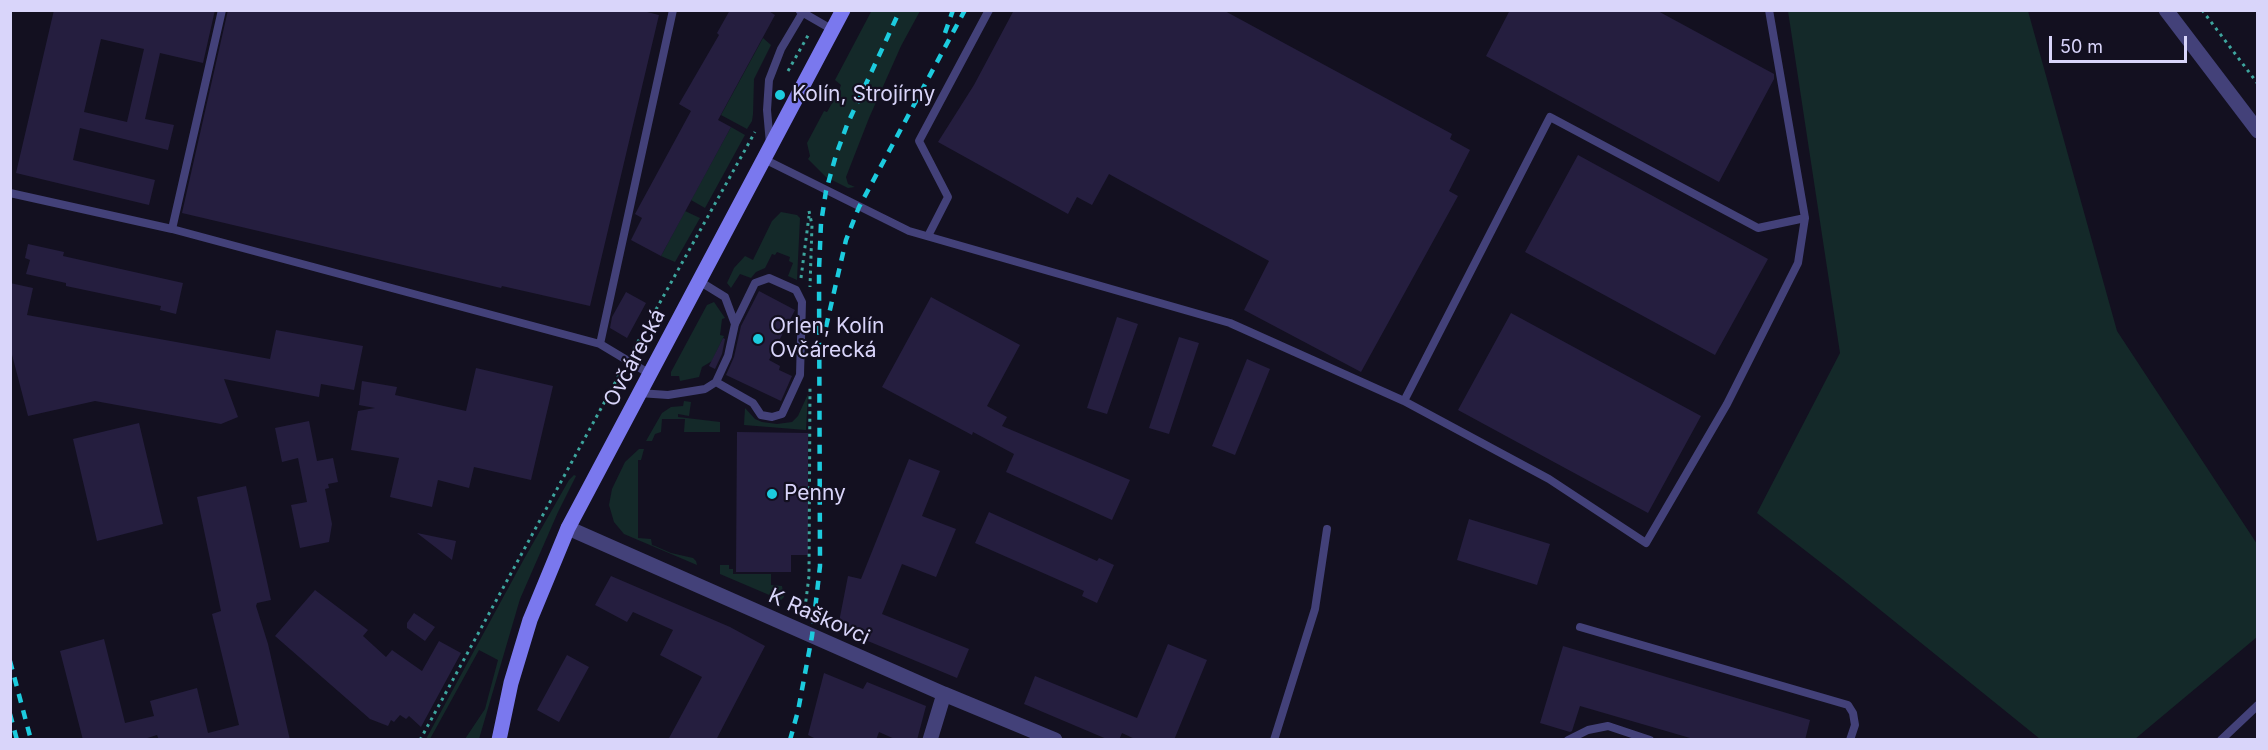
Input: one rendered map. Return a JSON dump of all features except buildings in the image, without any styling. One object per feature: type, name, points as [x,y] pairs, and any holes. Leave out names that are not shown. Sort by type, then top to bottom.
[{"type":"main road","name":"Ovčárecká","points":[[499,740],[530,620],[568,528],[843,10]]},
{"type":"street","points":[[2166,10],[2258,131]]},
{"type":"street","name":"K Raškovci","points":[[568,528],[944,694],[1055,740]]},
{"type":"street","points":[[930,740],[944,694]]},
{"type":"lane","points":[[172,229],[222,10]]},
{"type":"lane","points":[[600,344],[673,10]]},
{"type":"lane","points":[[928,236],[948,197],[920,141],[989,10]]},
{"type":"lane","points":[[833,30],[802,11],[769,80],[767,153],[859,207],[909,231],[1230,323],[1404,401],[1549,479],[1646,543],[1727,404],[1798,263],[1805,218],[1768,10]]},
{"type":"lane","points":[[1404,401],[1550,117],[1758,228],[1805,218]]},
{"type":"lane","points":[[10,193],[172,229],[600,344],[650,374]]},
{"type":"lane","points":[[639,393],[668,394],[705,389],[716,382],[728,356],[735,324],[755,283],[769,278],[796,290],[802,302],[800,375],[782,414],[772,417],[760,415],[753,403],[716,382]]},
{"type":"lane","points":[[699,281],[725,297],[735,324]]},
{"type":"lane","points":[[1275,740],[1315,609],[1327,529]]},
{"type":"lane","points":[[1580,627],[1848,705],[1853,713],[1855,725],[1850,740]]},
{"type":"lane","points":[[2221,740],[2258,705]]},
{"type":"lane","points":[[1568,740],[1588,730],[1608,726],[1650,740]]},
{"type":"path","points":[[2202,10],[2258,84]]},
{"type":"path","points":[[783,80],[816,21]]},
{"type":"path","points":[[420,740],[767,110]]},
{"type":"path","points":[[796,290],[801,282],[809,211],[812,225],[810,297]]},
{"type":"path","points":[[810,381],[809,576],[805,608],[810,619]]},
{"type":"green space","points":[[872,10],[920,11],[901,46],[869,118],[846,177],[848,184],[855,187],[848,188],[826,177],[808,159],[810,156],[807,143],[824,111],[827,112],[839,91],[841,85],[835,80]]},
{"type":"green space","points":[[1788,11],[2028,11],[2117,331],[2257,544],[2257,637],[2135,739],[2040,739],[1757,513],[1840,353]]},
{"type":"green space","points":[[763,38],[771,45],[754,79],[753,114],[747,129],[721,115]]},
{"type":"green space","points":[[731,127],[745,135],[705,208],[691,200]]},
{"type":"green space","points":[[685,211],[700,218],[675,262],[661,256]]},
{"type":"green space","points":[[781,212],[797,215],[800,218],[797,280],[788,276],[793,263],[789,261],[790,257],[777,252],[775,255],[772,254],[765,268],[756,272],[751,278],[740,274],[731,288],[727,283],[734,268],[745,256],[753,260],[772,221]]},
{"type":"green space","points":[[714,302],[725,318],[722,319],[720,335],[724,336],[712,361],[702,367],[699,377],[680,381],[679,376],[671,376],[671,372],[707,305]]},
{"type":"green space","points":[[808,394],[806,430],[744,425],[745,408],[755,419],[762,422],[777,424],[792,422],[798,416]]},
{"type":"green space","points":[[684,401],[691,402],[689,416],[678,414],[678,417],[720,422],[720,432],[684,432],[685,419],[662,419],[661,432],[655,434],[652,441],[646,441],[662,413],[671,407],[683,406]]},
{"type":"green space","points":[[639,449],[644,449],[641,460],[638,460],[638,538],[651,539],[652,545],[671,553],[693,558],[697,565],[624,534],[614,522],[609,505],[612,489],[625,462]]},
{"type":"green space","points":[[574,475],[576,476],[520,599],[479,739],[465,739],[485,709],[498,660],[479,650],[430,739],[426,739],[524,559]]},
{"type":"green space","points":[[720,565],[729,565],[729,569],[733,569],[733,574],[771,574],[771,585],[782,586],[784,597],[781,600],[720,574]]},
{"type":"railway","points":[[790,740],[798,711],[812,636],[820,566],[819,270],[821,223],[826,191],[847,125],[900,10]]},
{"type":"railway","points":[[945,33],[953,10]]},
{"type":"railway","points":[[826,327],[846,240],[859,207],[965,10]]},
{"type":"railway","points":[[10,661],[31,740]]},
{"type":"railway","points":[[10,714],[17,740]]},
{"type":"place","name":"Kolín, Strojírny","points":[[780,95]]},
{"type":"place","name":"Orlen, Kolín Ovčárecká","points":[[758,339]]},
{"type":"place","name":"Penny","points":[[772,494]]}]
